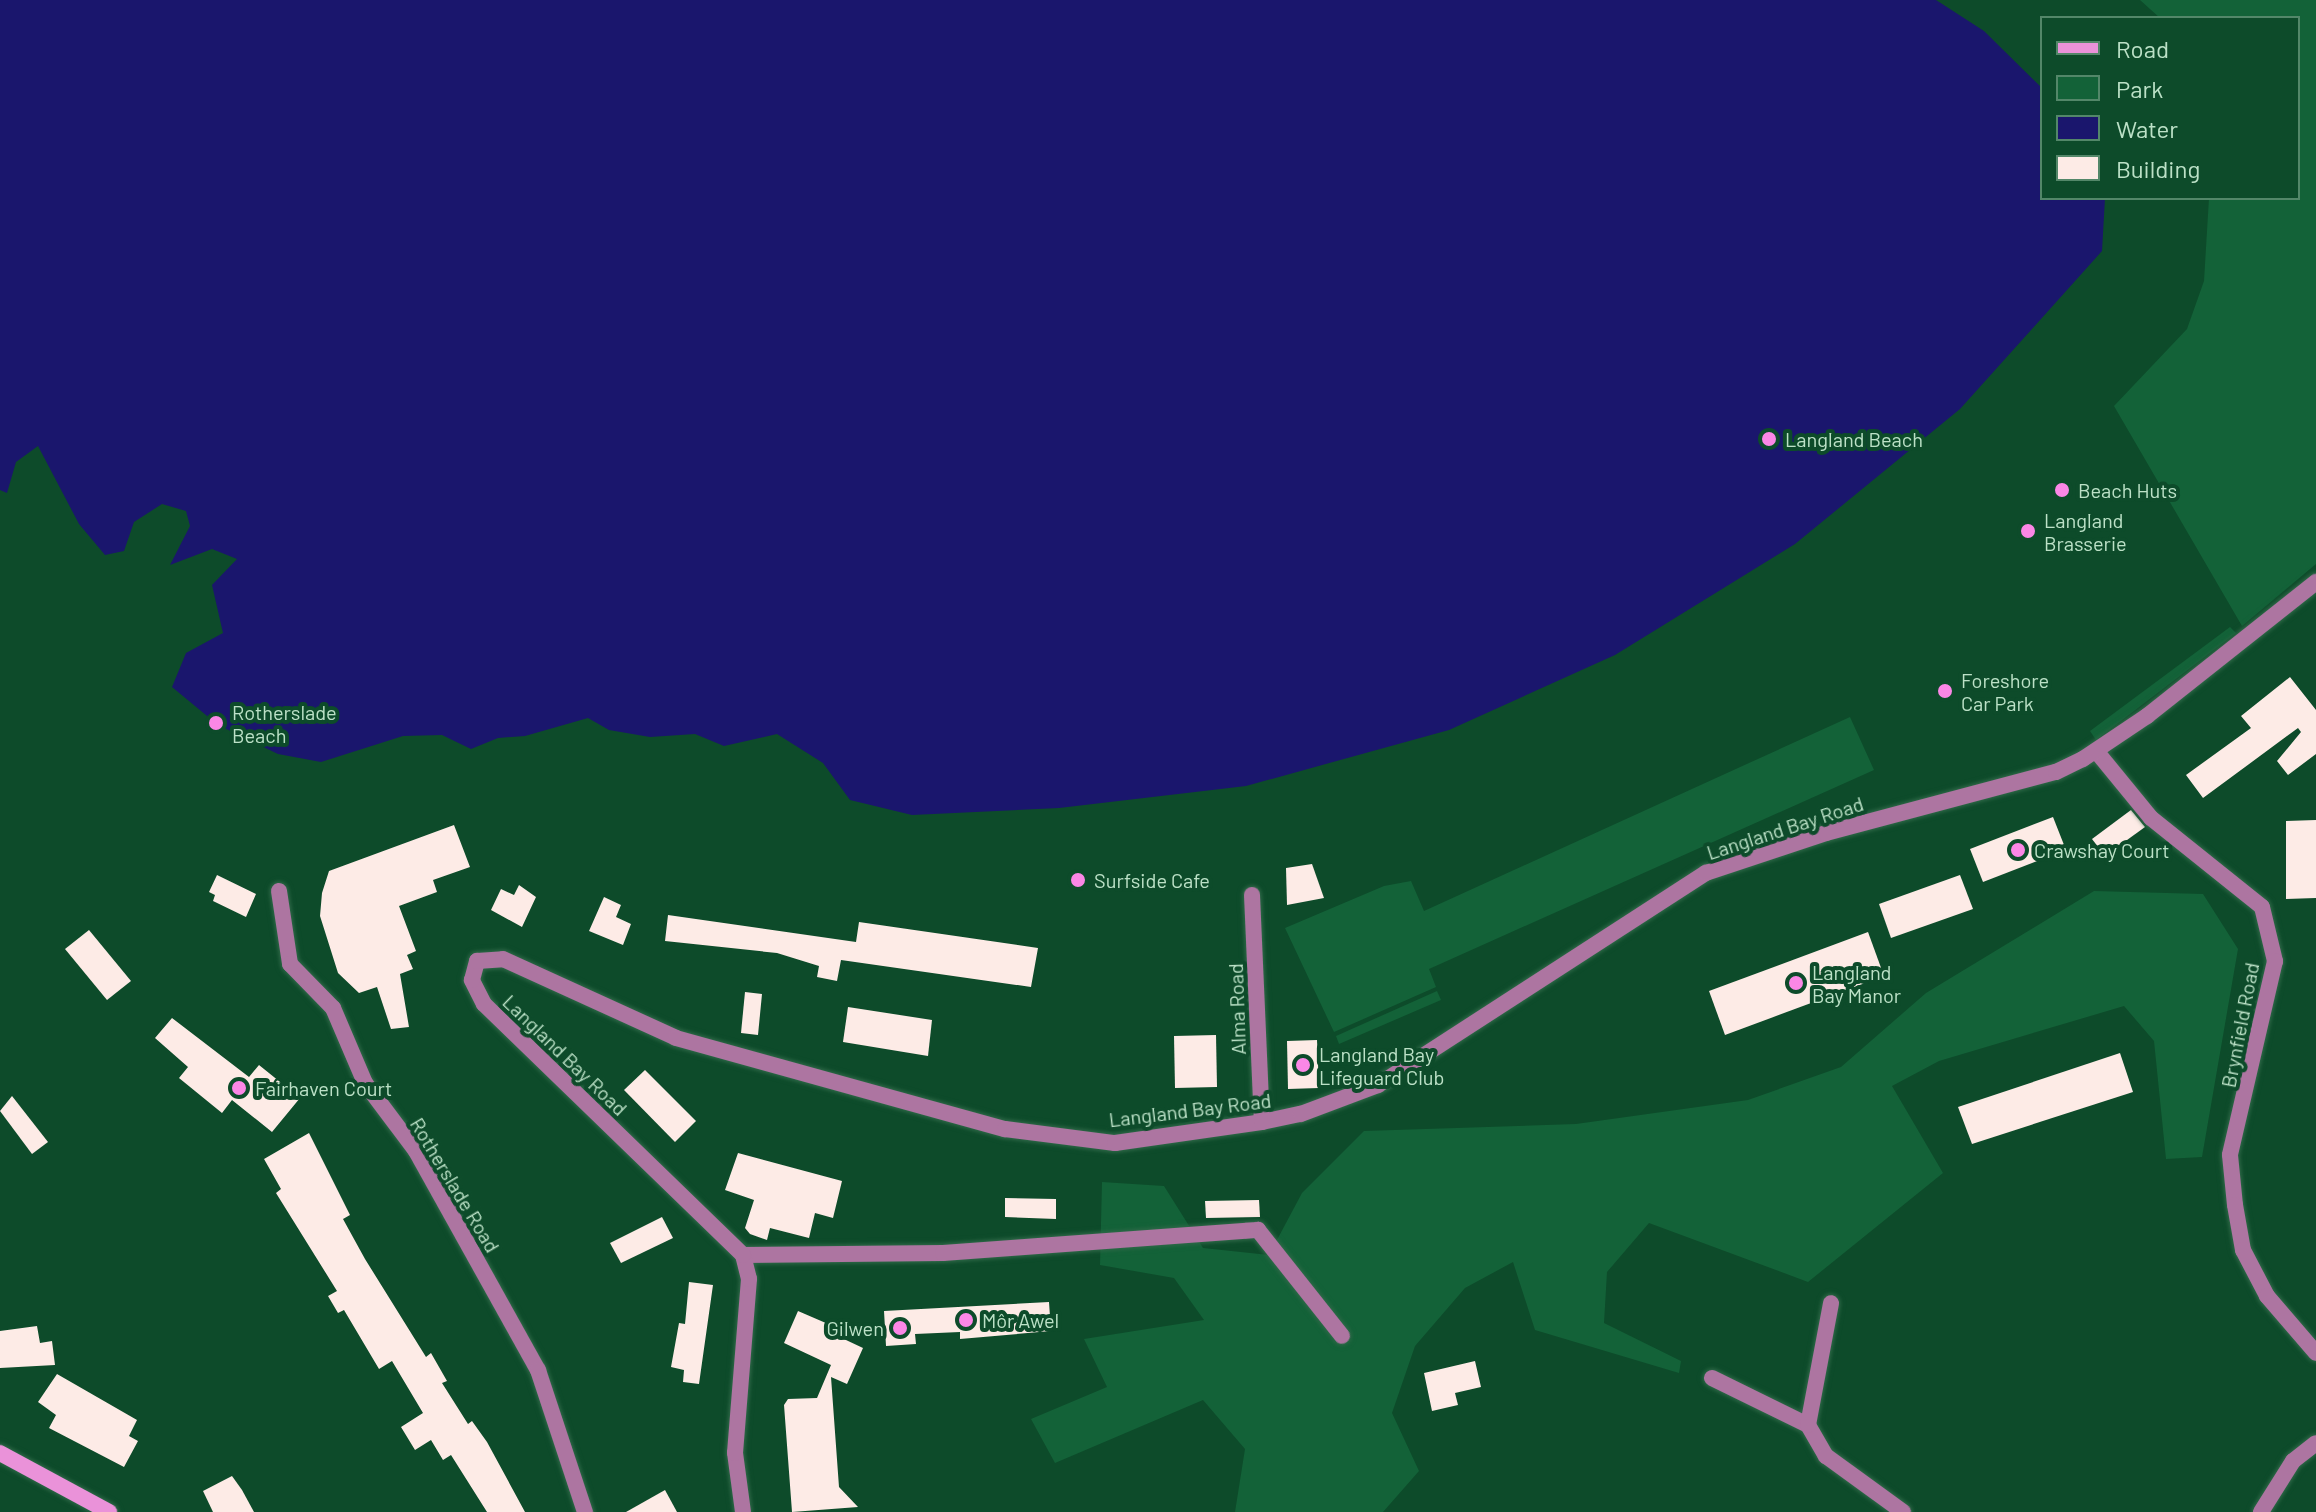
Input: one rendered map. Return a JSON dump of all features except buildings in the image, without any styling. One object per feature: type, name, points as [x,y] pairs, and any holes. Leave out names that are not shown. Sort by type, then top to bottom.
[{"type":"street","name":"Langland Bay Road","points":[[743,1255],[484,1004],[472,980],[477,961],[503,959],[676,1038],[1005,1129],[1115,1143],[1301,1114],[1378,1085],[1706,873],[1826,833],[2056,772],[2097,752],[2316,582]]},
{"type":"street","name":"Brynfield Road","points":[[2097,752],[2151,818],[2262,907],[2275,961],[2248,1093],[2230,1155],[2235,1205],[2243,1250],[2267,1296],[2316,1353]]},
{"type":"street","name":"Rotherslade Road","points":[[279,891],[290,964],[333,1008],[365,1083],[416,1151],[538,1370],[585,1512]]},
{"type":"street","name":"Alma Road","points":[[1252,895],[1262,1122]]},
{"type":"street","points":[[743,1512],[735,1453],[749,1279],[743,1255],[943,1253],[1258,1230],[1342,1336]]},
{"type":"street","points":[[1808,1425],[1831,1303]]},
{"type":"street","points":[[1712,1378],[1808,1425],[1826,1456],[1903,1512]]},
{"type":"street","points":[[2261,1512],[2293,1461],[2316,1443]]},
{"type":"street","points":[[0,1453],[109,1512]]},
{"type":"green space","points":[[2140,0],[2316,0],[2316,564],[2242,626],[2114,406],[2187,329],[2204,281],[2209,200],[2300,200],[2300,16],[2158,16]]},
{"type":"green space","points":[[2230,627],[2236,633],[2096,740],[2090,731]]},
{"type":"green space","points":[[1850,717],[1874,770],[1429,969],[1436,987],[1334,1032],[1285,928],[1384,886],[1411,881],[1424,911]]},
{"type":"green space","points":[[2094,891],[2203,894],[2238,949],[2202,1157],[2166,1159],[2154,1041],[2124,1006],[1939,1061],[1892,1086],[1943,1173],[1808,1282],[1649,1223],[1607,1272],[1604,1323],[1681,1361],[1679,1373],[1535,1330],[1513,1262],[1465,1288],[1415,1346],[1392,1413],[1419,1471],[1383,1512],[1235,1512],[1245,1449],[1203,1400],[1055,1463],[1031,1419],[1107,1387],[1084,1339],[1204,1320],[1174,1278],[1100,1265],[1102,1182],[1164,1186],[1203,1248],[1269,1255],[1302,1193],[1364,1131],[1576,1124],[1748,1100],[1841,1067],[1926,993]]},
{"type":"green space","points":[[1437,991],[1441,1000],[1339,1044],[1336,1036]]},
{"type":"water","points":[[0,0],[1936,0],[1984,31],[2040,86],[2040,200],[2105,200],[2102,251],[1960,409],[1795,544],[1615,655],[1449,730],[1246,786],[1059,808],[912,815],[850,800],[823,763],[777,734],[724,746],[695,734],[650,737],[609,730],[588,718],[525,736],[498,738],[471,749],[442,735],[403,736],[321,762],[278,754],[218,725],[172,687],[186,653],[223,633],[212,585],[237,559],[212,549],[170,565],[190,526],[186,511],[162,504],[134,522],[124,551],[105,555],[79,524],[38,446],[16,462],[7,493],[0,490]]},
{"type":"place","name":"Langland Beach","points":[[1769,439]]},
{"type":"place","name":"Beach Huts","points":[[2062,490]]},
{"type":"place","name":"Langland Brasserie","points":[[2028,531]]},
{"type":"place","name":"Foreshore Car Park","points":[[1945,691]]},
{"type":"place","name":"Rotherslade Beach","points":[[216,723]]},
{"type":"place","name":"Crawshay Court","points":[[2018,850]]},
{"type":"place","name":"Surfside Cafe","points":[[1078,880]]},
{"type":"place","name":"Langland Bay Manor","points":[[1796,983]]},
{"type":"place","name":"Langland Bay Lifeguard Club","points":[[1303,1065]]},
{"type":"place","name":"Fairhaven Court","points":[[239,1088]]},
{"type":"place","name":"Môr Awel","points":[[966,1320]]},
{"type":"place","name":"Gilwen","points":[[900,1328]]}]
